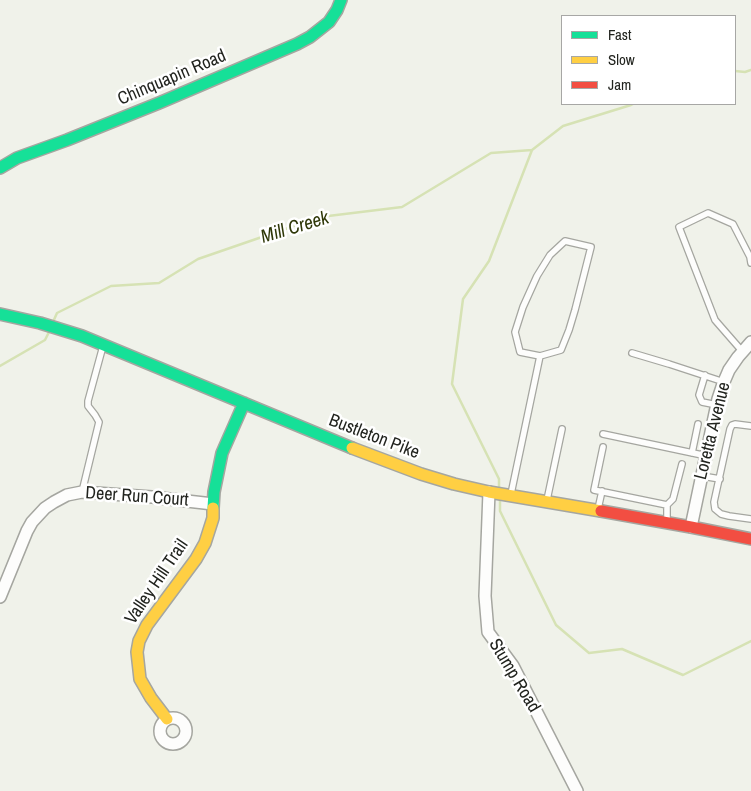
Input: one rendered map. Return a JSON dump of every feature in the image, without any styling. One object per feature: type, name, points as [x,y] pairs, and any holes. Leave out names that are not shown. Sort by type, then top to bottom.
[{"type":"main road","name":"Chinquapin Road","points":[[0,168],[17,158],[159,103],[310,38],[329,22],[342,0]]},
{"type":"main road","name":"Bustleton Pike","points":[[0,314],[45,324],[104,344],[364,453],[454,484],[499,494],[751,539]]},
{"type":"main road","name":"Valley Hill Trail","points":[[167,719],[140,679],[137,652],[139,641],[147,625],[196,559],[205,543],[213,518],[216,479],[222,453],[244,403]]},
{"type":"street","name":"Loretta Avenue","points":[[691,527],[724,382],[729,370],[742,351],[751,342]]},
{"type":"street","name":"Deer Run Court","points":[[0,597],[32,522],[45,508],[67,495],[82,492],[213,504]]},
{"type":"street","name":"Stump Road","points":[[499,494],[485,596],[488,632],[513,666],[577,791]]},
{"type":"lane","points":[[742,351],[715,320],[679,227],[708,213],[733,224],[750,257],[751,263]]},
{"type":"lane","points":[[565,241],[591,247],[575,310],[561,350],[540,356],[520,352],[514,332],[537,276],[550,255],[565,241]]},
{"type":"lane","points":[[82,492],[99,422],[88,406],[88,401],[104,344]]},
{"type":"lane","points":[[632,353],[724,382]]},
{"type":"lane","points":[[499,494],[540,356]]},
{"type":"lane","points":[[705,376],[699,395],[702,402],[717,406]]},
{"type":"lane","points":[[692,452],[698,424]]},
{"type":"lane","points":[[751,426],[736,424],[732,425],[730,429],[714,502],[715,509],[721,514],[751,519]]},
{"type":"lane","points":[[547,502],[562,429]]},
{"type":"lane","points":[[603,434],[707,456]]},
{"type":"lane","points":[[603,447],[594,490],[668,504]]},
{"type":"lane","points":[[667,523],[668,504],[673,499],[682,464]]},
{"type":"lane","points":[[702,476],[720,479]]},
{"type":"lane","points":[[597,511],[602,492]]},
{"type":"waterway","name":"Mill Creek","points":[[736,71],[745,72],[751,70]]},
{"type":"waterway","name":"Mill Creek","points":[[53,322],[57,313],[111,286],[159,283],[198,259],[320,217],[402,207],[491,153],[532,150],[563,126],[630,105]]},
{"type":"waterway","points":[[499,488],[499,479],[452,384],[463,299],[489,261],[532,150]]},
{"type":"waterway","name":"Mill Creek","points":[[0,366],[45,340],[49,332]]},
{"type":"waterway","points":[[500,498],[500,511],[556,625],[589,653],[622,649],[683,675],[751,641]]},
{"type":"traffic: fast","points":[[0,168],[17,158],[159,103],[297,44],[310,37],[329,22],[341,0]]},
{"type":"traffic: fast","points":[[0,314],[40,323],[82,336],[352,448]]},
{"type":"traffic: fast","points":[[213,508],[214,492],[222,453],[244,403]]},
{"type":"traffic: slow","points":[[352,448],[421,474],[454,484],[489,492],[601,511]]},
{"type":"traffic: slow","points":[[167,719],[151,698],[140,679],[137,652],[139,641],[147,625],[196,559],[205,543],[213,518],[213,508]]},
{"type":"traffic: jam","points":[[601,511],[751,539]]}]
